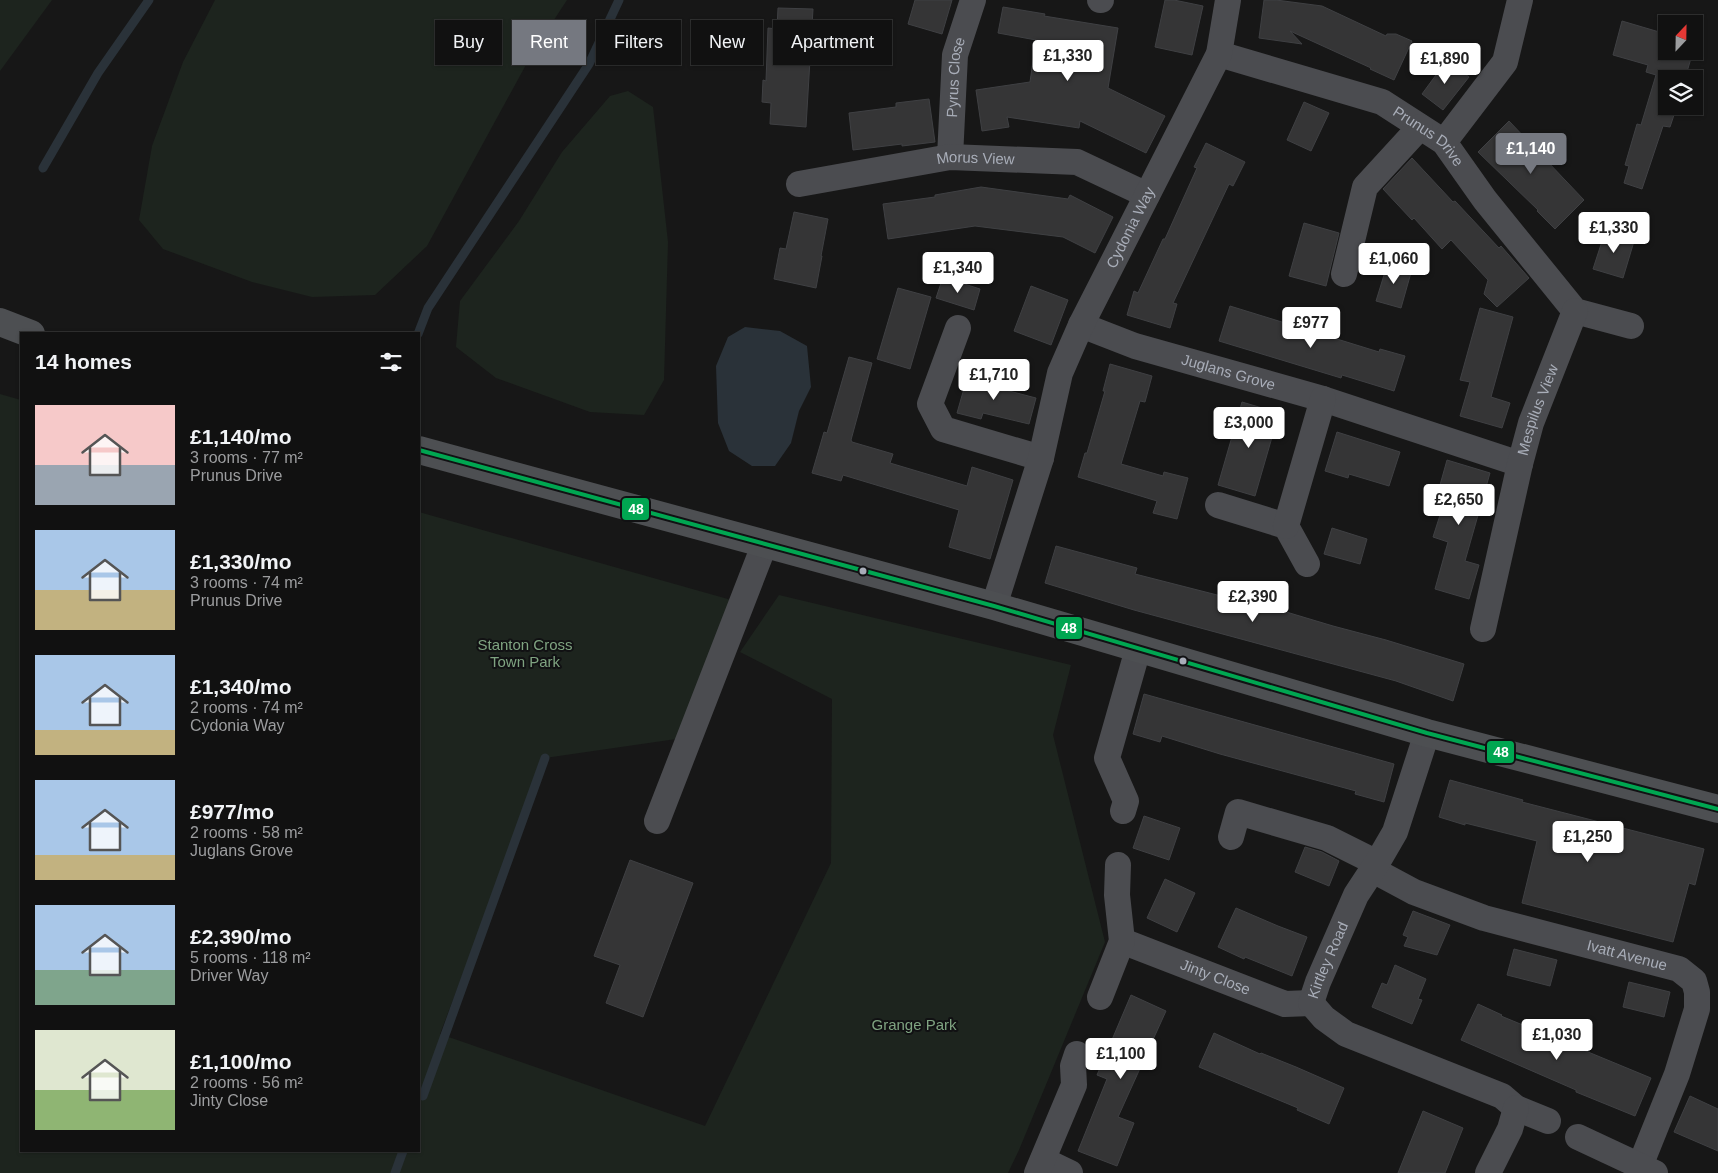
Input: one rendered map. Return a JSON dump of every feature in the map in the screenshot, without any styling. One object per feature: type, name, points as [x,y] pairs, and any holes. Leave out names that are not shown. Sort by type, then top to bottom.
[{"type":"main road","points":[[0,322],[26,332]]},
{"type":"main road","points":[[420,450],[994,606],[1427,733],[1718,809]]},
{"type":"street","name":"Pyrus Close","points":[[950,157],[955,55],[973,0]]},
{"type":"street","name":"Cydonia Way","points":[[994,606],[1041,458],[1060,373],[1081,325],[1219,54],[1228,0]]},
{"type":"street","points":[[1444,142],[1505,62],[1520,0]]},
{"type":"street","name":"Prunus Drive","points":[[1219,54],[1382,102],[1444,142],[1485,200],[1575,311]]},
{"type":"street","points":[[1344,274],[1365,188],[1420,127]]},
{"type":"street","name":"Morus View","points":[[799,184],[950,157],[1077,162],[1147,195]]},
{"type":"street","points":[[1575,311],[1631,326]]},
{"type":"street","name":"Mespilus View","points":[[1483,629],[1531,423],[1575,311]]},
{"type":"street","name":"Juglans Grove","points":[[1081,325],[1135,346],[1323,398],[1520,464]]},
{"type":"street","points":[[958,328],[930,404],[943,429],[1041,458]]},
{"type":"street","points":[[1286,526],[1323,398]]},
{"type":"street","points":[[1218,505],[1286,526],[1307,564]]},
{"type":"street","points":[[657,821],[765,543]]},
{"type":"street","points":[[1123,811],[1126,801],[1107,758],[1138,649]]},
{"type":"street","name":"Kirtley Road","points":[[1427,733],[1395,832],[1356,896],[1318,982],[1311,1003],[1324,1018],[1346,1034],[1502,1096],[1516,1108],[1548,1121]]},
{"type":"street","name":"Ivatt Avenue","points":[[1231,837],[1238,812],[1327,838],[1414,892],[1484,918],[1679,970],[1708,993],[1697,1009],[1648,1170],[1578,1137]]},
{"type":"street","points":[[1100,997],[1122,941],[1117,895],[1118,865]]},
{"type":"street","name":"Jinty Close","points":[[1122,941],[1285,1004],[1311,1003]]},
{"type":"street","points":[[1070,1173],[1040,1167],[1074,1085],[1074,1066],[1077,1054]]},
{"type":"street","points":[[1488,1173],[1510,1128],[1516,1108]]},
{"type":"green space","points":[[0,0],[52,0],[0,71]]},
{"type":"green space","points":[[215,0],[567,0],[554,20],[512,20],[512,65],[526,65],[427,246],[375,295],[312,297],[252,282],[163,249],[139,220],[152,146],[183,62]]},
{"type":"green space","points":[[628,91],[653,107],[668,242],[664,380],[644,415],[590,412],[496,378],[456,347],[460,301],[519,221],[562,152],[610,96]]},
{"type":"green space","name":"Grange Park","points":[[0,394],[20,400],[20,1152],[420,1152],[420,512],[742,603],[690,737],[545,758],[440,1034],[705,1126],[831,863],[832,699],[740,652],[779,595],[1071,665],[1053,735],[1105,942],[1008,1173],[0,1173]]},
{"type":"shaded area","points":[[745,327],[780,331],[807,346],[811,387],[799,411],[791,443],[775,466],[752,466],[729,451],[718,423],[716,366],[728,337]]},
{"type":"building","points":[[915,0],[952,0],[942,34],[908,24]]},
{"type":"building","points":[[1165,0],[1203,6],[1192,55],[1155,47]]},
{"type":"building","points":[[1264,0],[1322,6],[1386,36],[1387,34],[1396,34],[1412,41],[1394,80],[1290,31],[1302,44],[1259,38]]},
{"type":"building","points":[[1003,7],[1118,28],[1108,88],[1165,116],[1146,153],[1080,121],[1079,128],[1007,117],[1009,127],[982,131],[976,90],[1030,82],[1036,40],[998,33]]},
{"type":"building","points":[[778,8],[813,9],[812,20],[777,20]]},
{"type":"building","points":[[1622,21],[1658,32],[1658,60],[1690,60],[1688,70],[1658,70],[1658,115],[1674,115],[1670,127],[1663,126],[1642,189],[1624,183],[1629,166],[1625,165],[1637,124],[1641,125],[1656,75],[1646,72],[1648,65],[1613,55]]},
{"type":"building","points":[[768,28],[773,29],[773,65],[810,65],[806,127],[770,124],[771,103],[762,102],[763,80],[766,81]]},
{"type":"building","points":[[1447,60],[1469,77],[1443,110],[1422,94]]},
{"type":"building","points":[[929,99],[935,142],[853,150],[849,113],[896,107],[896,103]]},
{"type":"building","points":[[1304,102],[1329,113],[1311,151],[1287,140]]},
{"type":"building","points":[[1509,121],[1584,200],[1555,229],[1478,152]]},
{"type":"building","points":[[1206,143],[1245,162],[1233,186],[1229,184],[1173,303],[1177,304],[1170,328],[1127,315],[1134,291],[1138,293],[1163,239],[1165,239],[1197,168],[1194,167]]},
{"type":"building","points":[[1412,158],[1499,248],[1501,246],[1529,278],[1497,307],[1484,294],[1488,280],[1451,240],[1442,249],[1414,218],[1412,220],[1383,189]]},
{"type":"building","points":[[981,187],[1068,199],[1070,195],[1113,217],[1095,253],[1063,237],[975,226],[888,239],[883,204],[935,197],[935,195]]},
{"type":"building","points":[[794,212],[828,219],[816,288],[774,279],[780,248],[786,249]]},
{"type":"building","points":[[1304,223],[1339,233],[1326,286],[1289,276]]},
{"type":"building","points":[[1606,229],[1635,238],[1623,278],[1593,269]]},
{"type":"building","points":[[1388,262],[1412,269],[1401,308],[1376,301]]},
{"type":"building","points":[[943,277],[980,289],[974,310],[936,298]]},
{"type":"building","points":[[1031,286],[1068,300],[1051,345],[1014,331]]},
{"type":"building","points":[[898,288],[931,297],[910,369],[877,359]]},
{"type":"building","points":[[1230,306],[1379,352],[1380,349],[1405,356],[1394,391],[1342,375],[1341,378],[1219,341]]},
{"type":"building","points":[[1480,308],[1513,317],[1491,397],[1510,403],[1502,428],[1460,416],[1470,382],[1460,380]]},
{"type":"building","points":[[849,357],[872,363],[852,442],[893,454],[890,463],[967,486],[972,467],[1013,480],[990,559],[949,547],[959,510],[843,475],[841,481],[812,473],[824,432],[827,433]]},
{"type":"building","points":[[1110,364],[1152,376],[1145,402],[1140,401],[1121,464],[1163,476],[1164,472],[1188,478],[1177,519],[1153,513],[1157,501],[1078,477],[1105,391],[1103,391]]},
{"type":"building","points":[[969,371],[993,378],[990,386],[1036,398],[1029,424],[983,413],[981,419],[957,413]]},
{"type":"building","points":[[1242,402],[1279,413],[1255,496],[1218,485]]},
{"type":"building","points":[[1337,432],[1400,452],[1389,486],[1349,474],[1348,478],[1325,471]]},
{"type":"building","points":[[1447,460],[1490,473],[1465,561],[1479,565],[1469,599],[1435,589],[1448,542],[1433,537],[1449,487],[1440,485]]},
{"type":"building","points":[[1332,528],[1367,539],[1360,564],[1324,554]]},
{"type":"building","points":[[1056,546],[1137,568],[1135,574],[1225,597],[1226,594],[1464,664],[1453,701],[1396,681],[1134,610],[1045,583]]},
{"type":"building","points":[[1144,694],[1394,764],[1384,802],[1355,794],[1356,791],[1162,736],[1160,742],[1133,734]]},
{"type":"building","points":[[1450,780],[1523,800],[1522,802],[1704,849],[1695,885],[1689,883],[1673,942],[1522,903],[1537,841],[1465,823],[1465,825],[1439,817]]},
{"type":"building","points":[[1144,816],[1180,828],[1169,860],[1133,848]]},
{"type":"building","points":[[1305,847],[1322,852],[1339,861],[1329,886],[1295,872]]},
{"type":"building","points":[[630,860],[693,883],[643,1017],[606,1003],[620,965],[594,956]]},
{"type":"building","points":[[1165,879],[1195,893],[1177,932],[1147,918]]},
{"type":"building","points":[[1236,908],[1307,937],[1292,976],[1245,957],[1244,959],[1218,947]]},
{"type":"building","points":[[1413,911],[1450,925],[1437,955],[1404,946],[1408,937],[1403,935]]},
{"type":"building","points":[[1514,949],[1557,960],[1550,986],[1507,975]]},
{"type":"building","points":[[1395,965],[1426,979],[1418,999],[1422,1000],[1412,1024],[1372,1007],[1382,983],[1387,985]]},
{"type":"building","points":[[1629,982],[1670,992],[1664,1017],[1623,1007]]},
{"type":"building","points":[[1131,995],[1166,1011],[1118,1117],[1134,1123],[1117,1166],[1078,1151],[1107,1079],[1097,1075]]},
{"type":"building","points":[[1478,1004],[1501,1016],[1651,1078],[1635,1116],[1576,1092],[1576,1090],[1461,1040]]},
{"type":"building","points":[[1214,1033],[1344,1088],[1329,1124],[1297,1110],[1298,1108],[1199,1067]]},
{"type":"building","points":[[1690,1096],[1718,1109],[1718,1151],[1674,1132]]},
{"type":"building","points":[[1423,1111],[1463,1128],[1445,1173],[1398,1173]]},
{"type":"waterway","points":[[43,168],[98,73],[149,0]]},
{"type":"waterway","points":[[419,332],[428,308],[589,64],[619,0]]},
{"type":"waterway","points":[[423,1096],[545,758]]},
{"type":"waterway","points":[[395,1173],[403,1152]]},
{"type":"transit line","name":"48","points":[[420,450],[994,606],[1427,733],[1718,809]]},
{"type":"park label","name":"Stanton Cross Town Park","points":[[525,654]]}]
